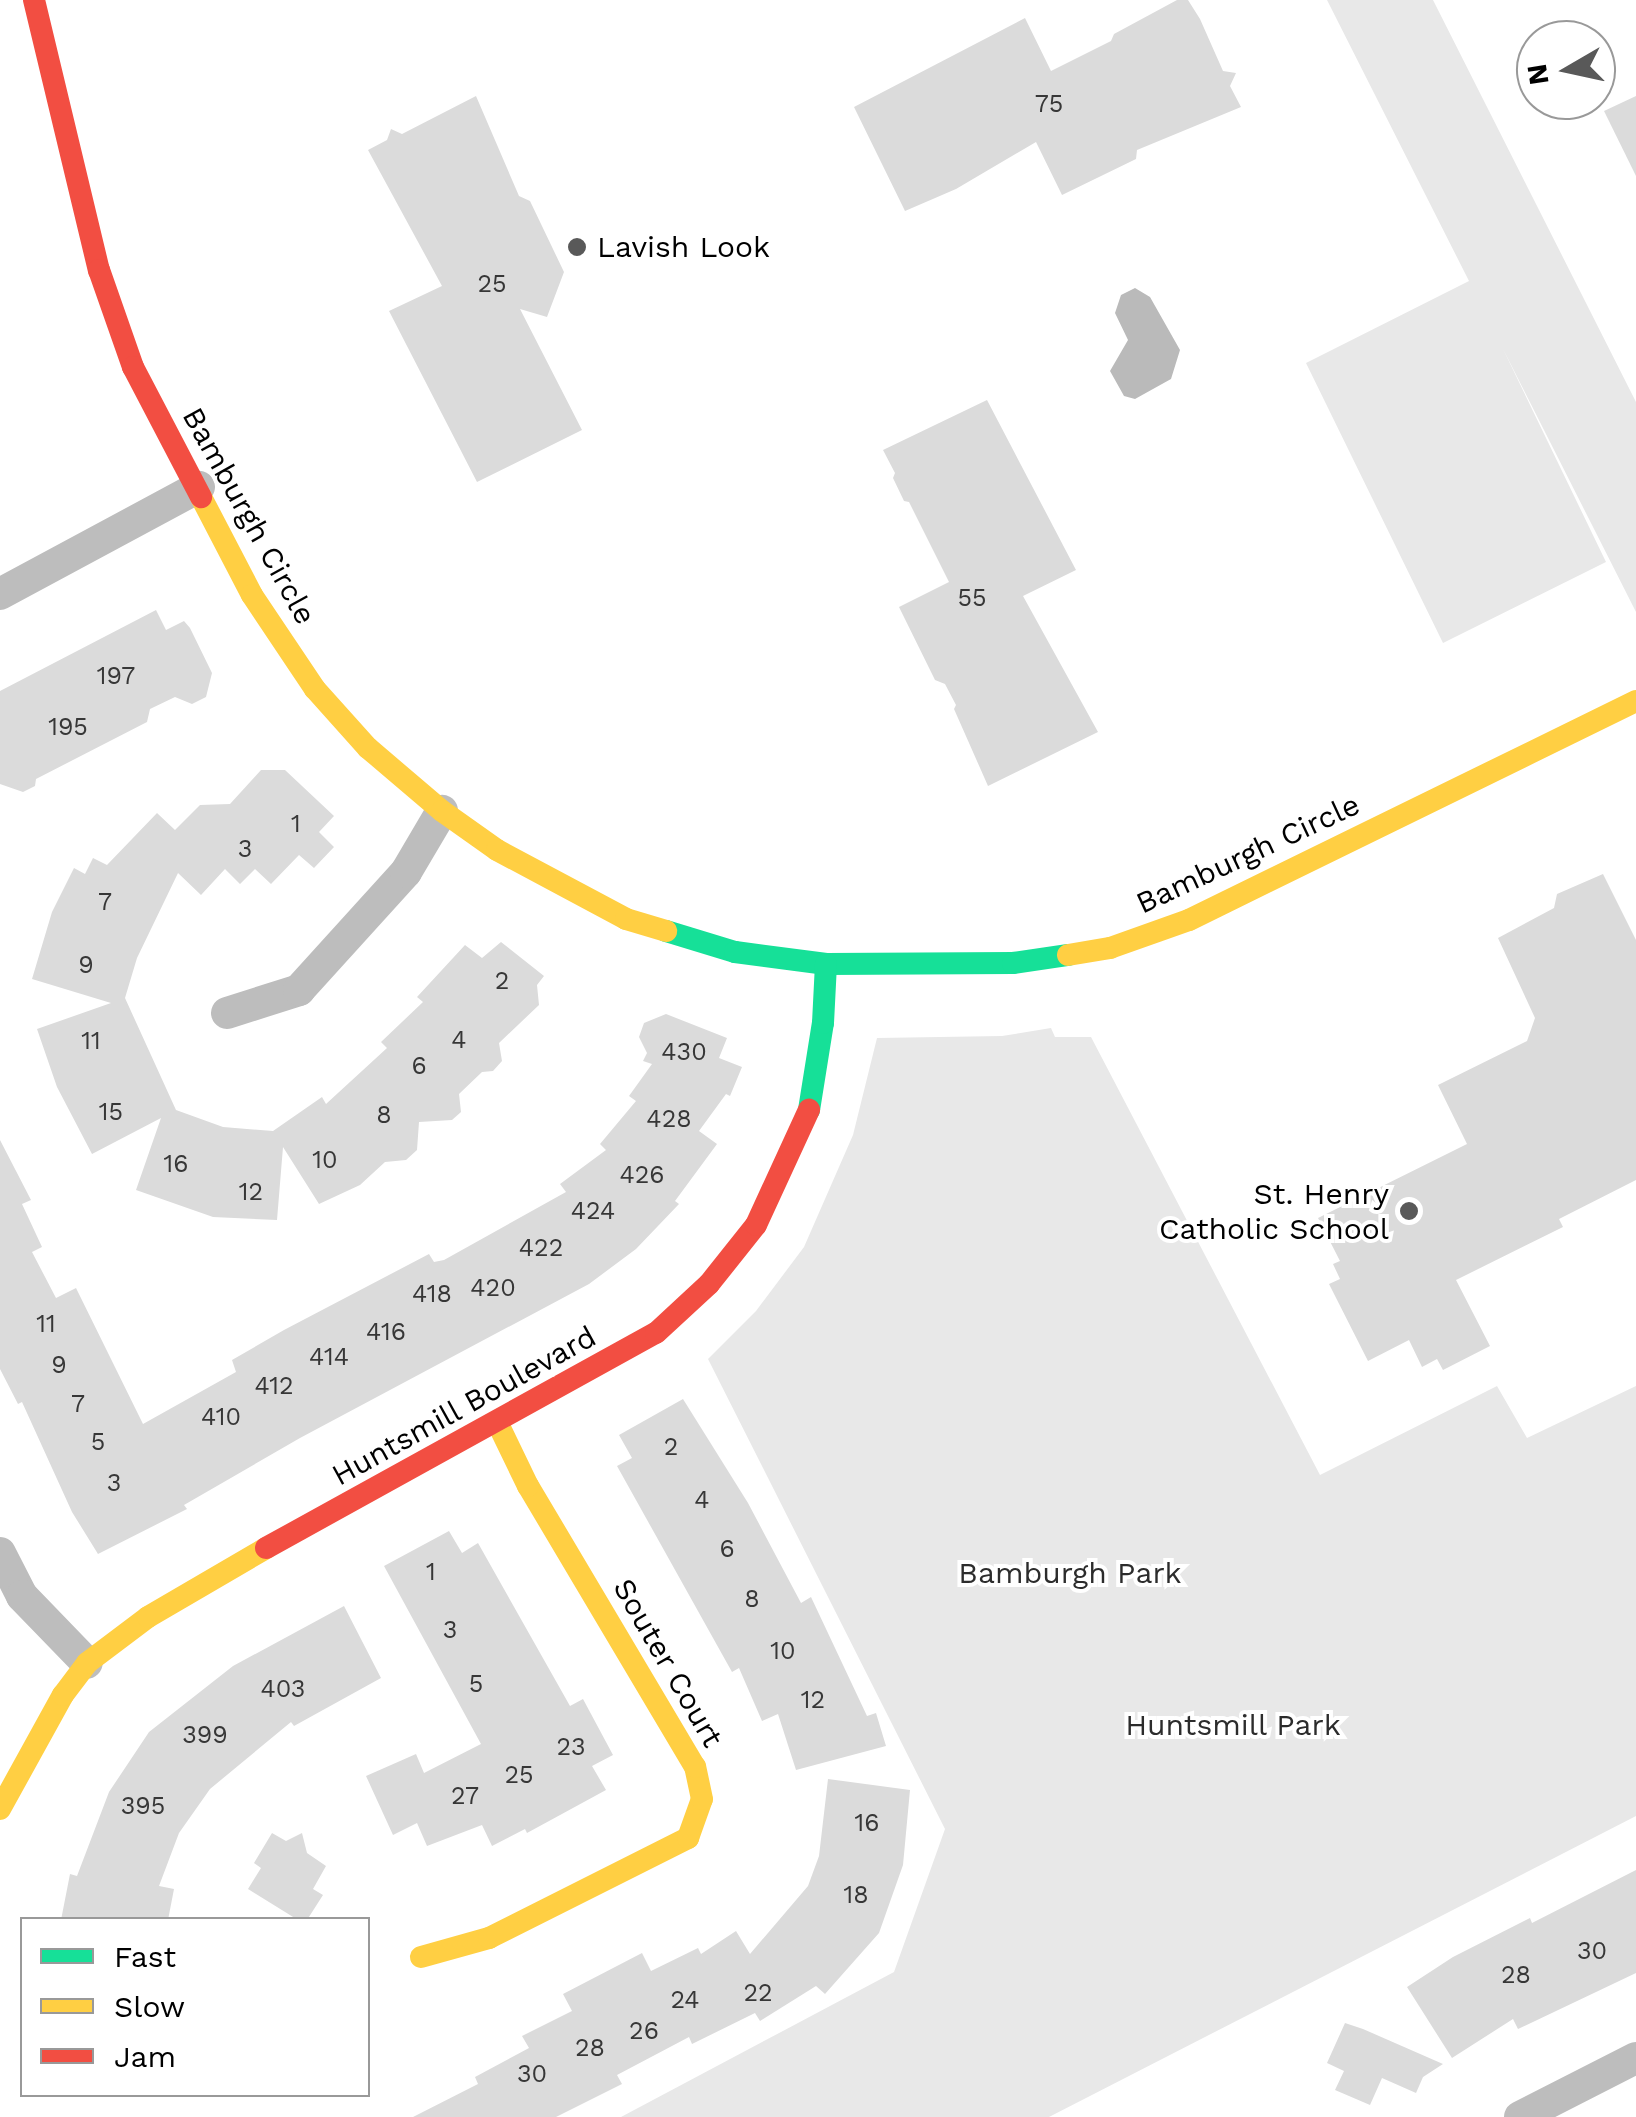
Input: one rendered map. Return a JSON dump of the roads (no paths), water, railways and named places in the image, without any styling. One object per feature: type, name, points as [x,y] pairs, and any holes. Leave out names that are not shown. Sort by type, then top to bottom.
[{"type":"street","name":"Bamburgh Circle","points":[[34,0],[100,270],[133,367],[252,595],[315,689],[368,748],[442,811],[497,850],[626,919],[735,952],[826,964],[1013,963],[1110,948],[1189,920],[1636,701]]},
{"type":"street","points":[[0,594],[199,488]]},
{"type":"street","points":[[227,1013],[299,990],[406,872],[442,811]]},
{"type":"street","name":"Huntsmill Boulevard","points":[[0,1809],[63,1696],[86,1663],[204,1581],[498,1424],[656,1333],[710,1284],[756,1225],[811,1105],[823,1023],[826,964]]},
{"type":"street","name":"Souter Court","points":[[421,1957],[489,1938],[688,1838],[702,1799],[695,1767],[528,1486],[498,1424]]},
{"type":"street","points":[[0,1553],[22,1596],[86,1663]]},
{"type":"street","points":[[1520,2117],[1636,2058]]},
{"type":"place","name":"Lavish Look","points":[[577,247]]},
{"type":"place","name":"St. Henry Catholic School","points":[[1409,1211]]},
{"type":"park label","name":"Bamburgh Park","points":[[1070,1573]]},
{"type":"park label","name":"Huntsmill Park","points":[[1233,1725]]}]
